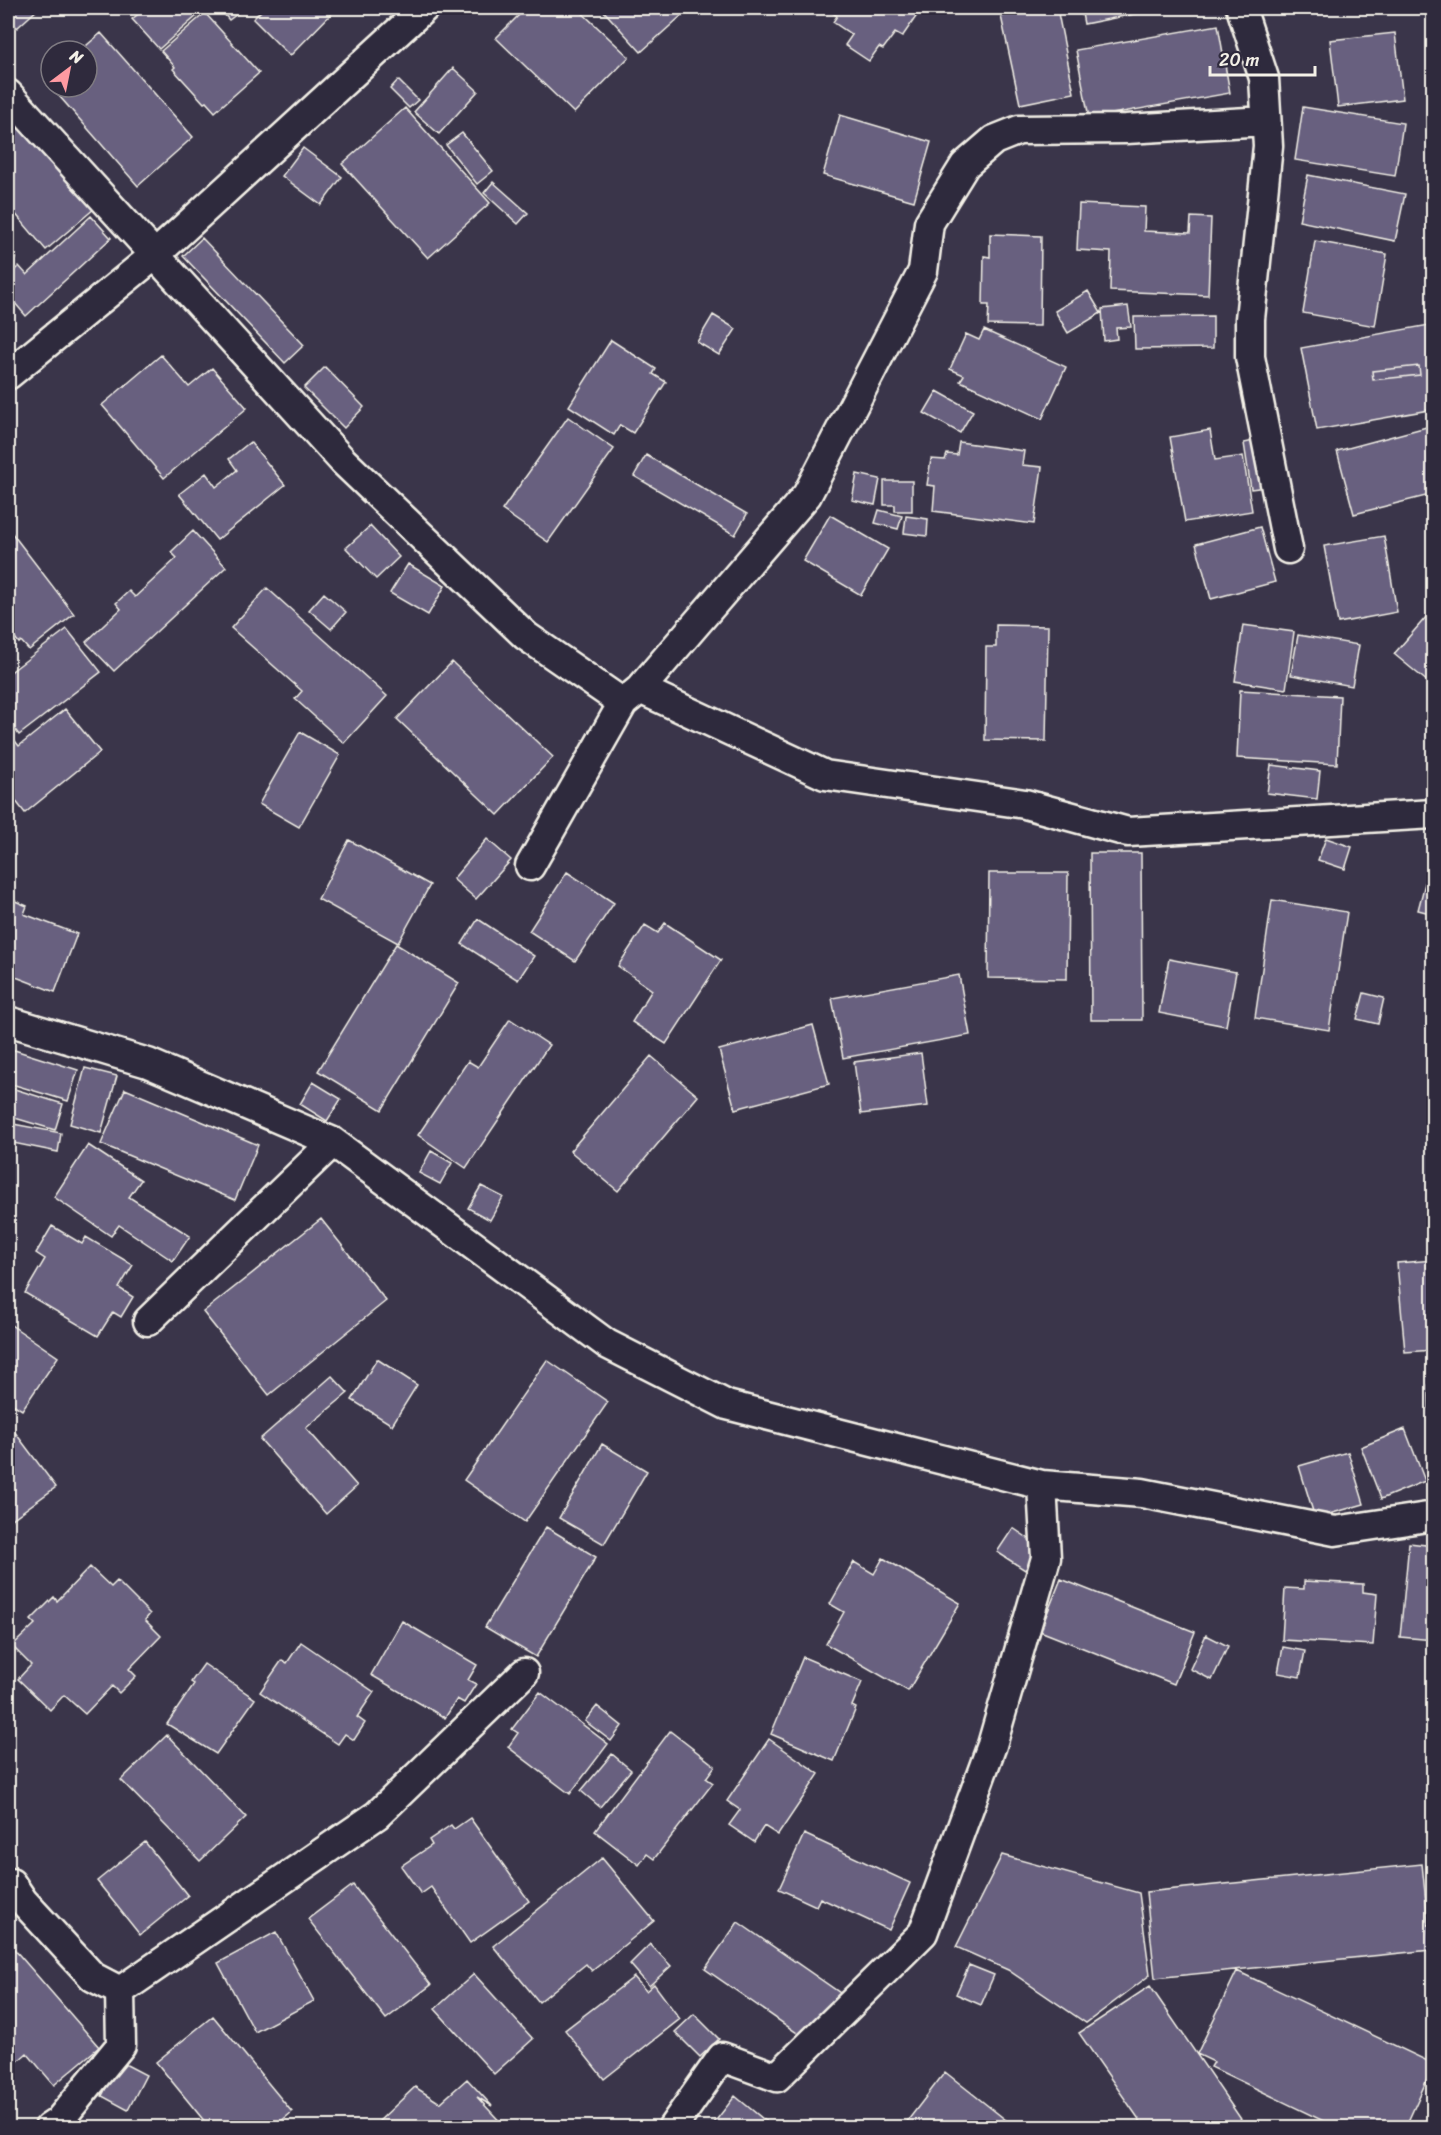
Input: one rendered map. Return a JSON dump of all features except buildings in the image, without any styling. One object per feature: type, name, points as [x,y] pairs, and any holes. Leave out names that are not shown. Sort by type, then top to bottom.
[{"type":"street","points":[[8,375],[155,255],[424,8]]},
{"type":"street","points":[[1241,8],[1264,78],[1268,146],[1250,319],[1250,357],[1288,549]]},
{"type":"street","points":[[8,94],[343,461],[526,636],[632,696],[825,775],[1025,804],[1128,832],[1434,814]]},
{"type":"street","points":[[530,866],[632,696],[807,495],[923,272],[928,223],[965,165],[994,140],[1018,130],[1126,129],[1266,121]]},
{"type":"street","points":[[8,1022],[148,1063],[333,1142],[607,1344],[727,1405],[1042,1485],[1142,1493],[1335,1530],[1434,1516]]},
{"type":"street","points":[[148,1321],[333,1142]]},
{"type":"street","points":[[672,2127],[722,2057],[777,2078],[923,1933],[992,1745],[1046,1558],[1042,1485]]},
{"type":"street","points":[[120,1991],[377,1815],[524,1673]]},
{"type":"street","points":[[9,1882],[93,1977],[120,1991]]},
{"type":"street","points":[[49,2127],[58,2122],[121,2045],[120,1991]]}]
